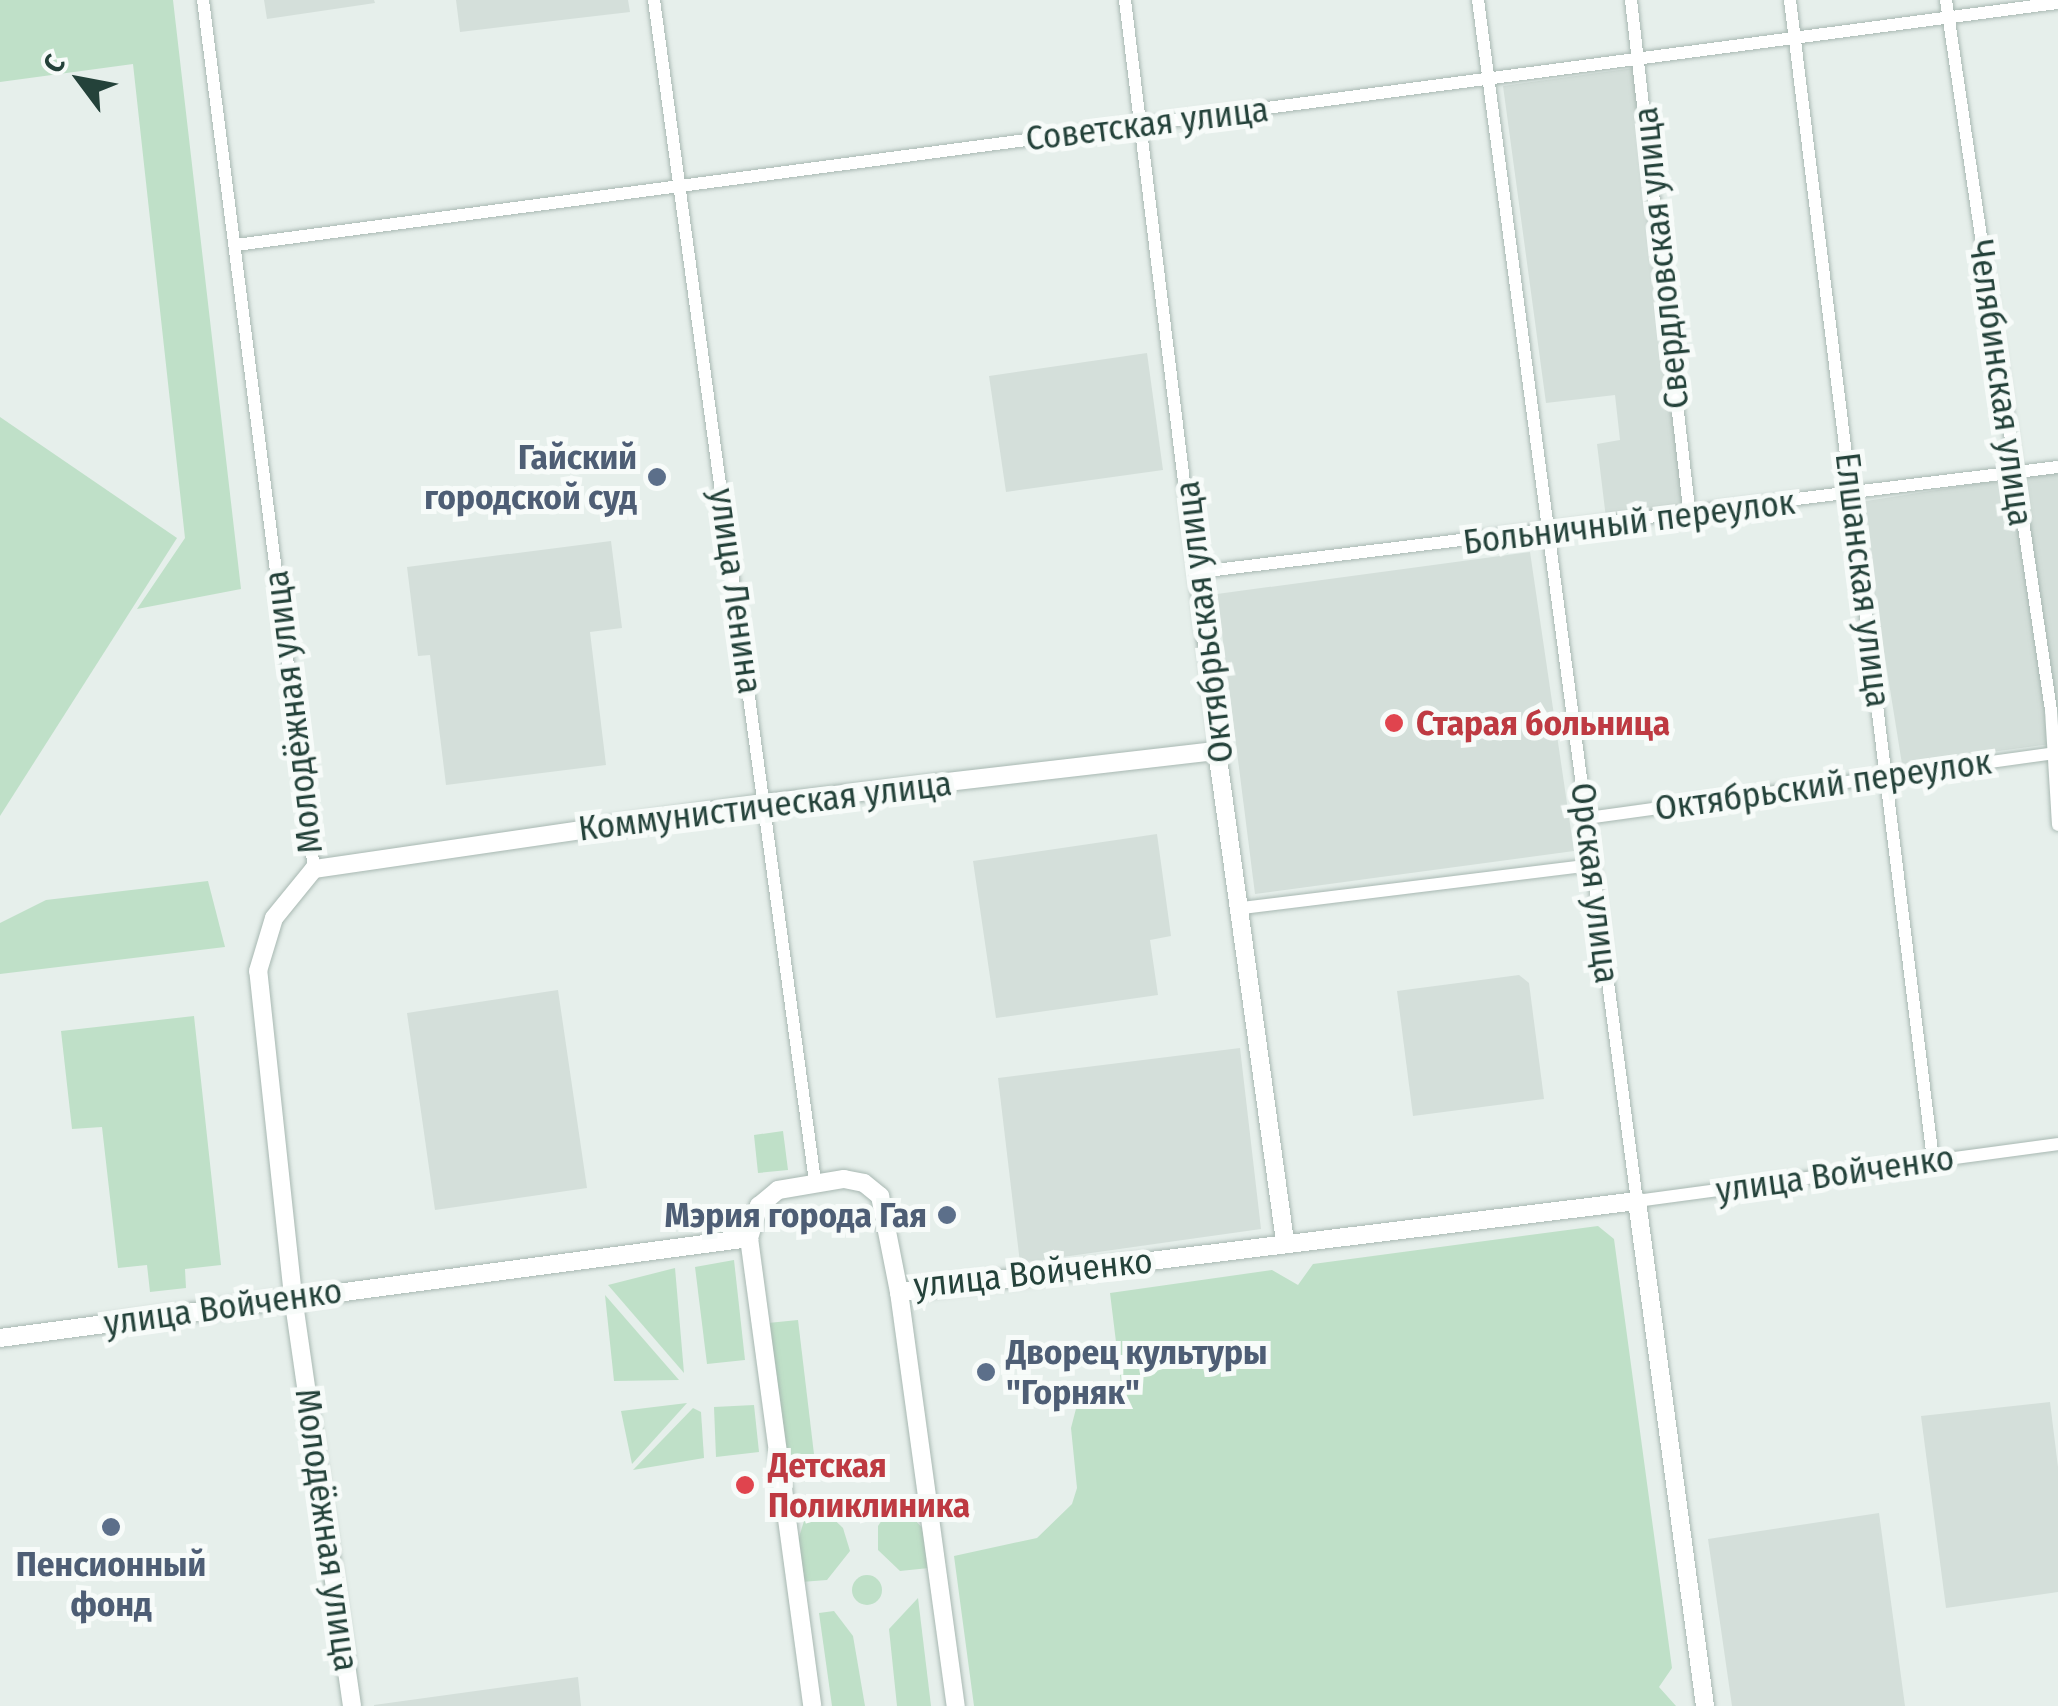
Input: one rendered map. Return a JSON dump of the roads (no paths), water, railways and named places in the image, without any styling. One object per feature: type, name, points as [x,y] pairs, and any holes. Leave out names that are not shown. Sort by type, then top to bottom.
[{"type":"main road","name":"Коммунистическая улица","points":[[314,869],[766,804],[1217,751]]},
{"type":"main road","name":"Октябрьская улица","points":[[1217,751],[1242,908],[1285,1244]]},
{"type":"main road","name":"Молодёжная улица","points":[[314,869],[274,918],[258,970],[293,1296],[352,1706]]},
{"type":"main road","name":"улица Войченко","points":[[0,1338],[750,1238],[768,1196],[815,1182],[856,1180],[880,1196],[899,1292],[1637,1202]]},
{"type":"main road","name":"Орская улица","points":[[1637,1202],[1705,1706]]},
{"type":"main road","points":[[750,1238],[812,1706]]},
{"type":"main road","points":[[899,1292],[956,1706]]},
{"type":"street","name":"Молодёжная улица","points":[[203,0],[314,869]]},
{"type":"street","name":"улица Ленина","points":[[654,0],[815,1182]]},
{"type":"street","name":"Октябрьская улица","points":[[1125,0],[1199,572],[1217,751]]},
{"type":"street","name":"Орская улица","points":[[1478,0],[1637,1202]]},
{"type":"street","name":"Свердловская улица","points":[[1631,0],[1690,516]]},
{"type":"street","name":"Елшанская улица","points":[[1790,0],[1889,777],[1933,1160]]},
{"type":"street","name":"Челябинская улица","points":[[1946,0],[2050,710],[2058,825]]},
{"type":"street","name":"Советская улица","points":[[236,245],[2058,3]]},
{"type":"street","name":"Больничный переулок","points":[[1199,572],[1690,516],[2058,467]]},
{"type":"street","name":"Октябрьский переулок","points":[[1587,818],[2053,754]]},
{"type":"street","points":[[1242,908],[1593,865]]},
{"type":"street","name":"улица Войченко","points":[[1637,1202],[2058,1144]]},
{"type":"place","name":"Гайский городской суд","points":[[657,477]]},
{"type":"place","name":"Старая больница","points":[[1394,723]]},
{"type":"place","name":"Мэрия города Гая","points":[[947,1215]]},
{"type":"place","name":"Дворец культуры \"Горняк\"","points":[[986,1372]]},
{"type":"place","name":"Детская Поликлиника","points":[[745,1485]]},
{"type":"place","name":"Пенсионный фонд","points":[[111,1527]]}]
